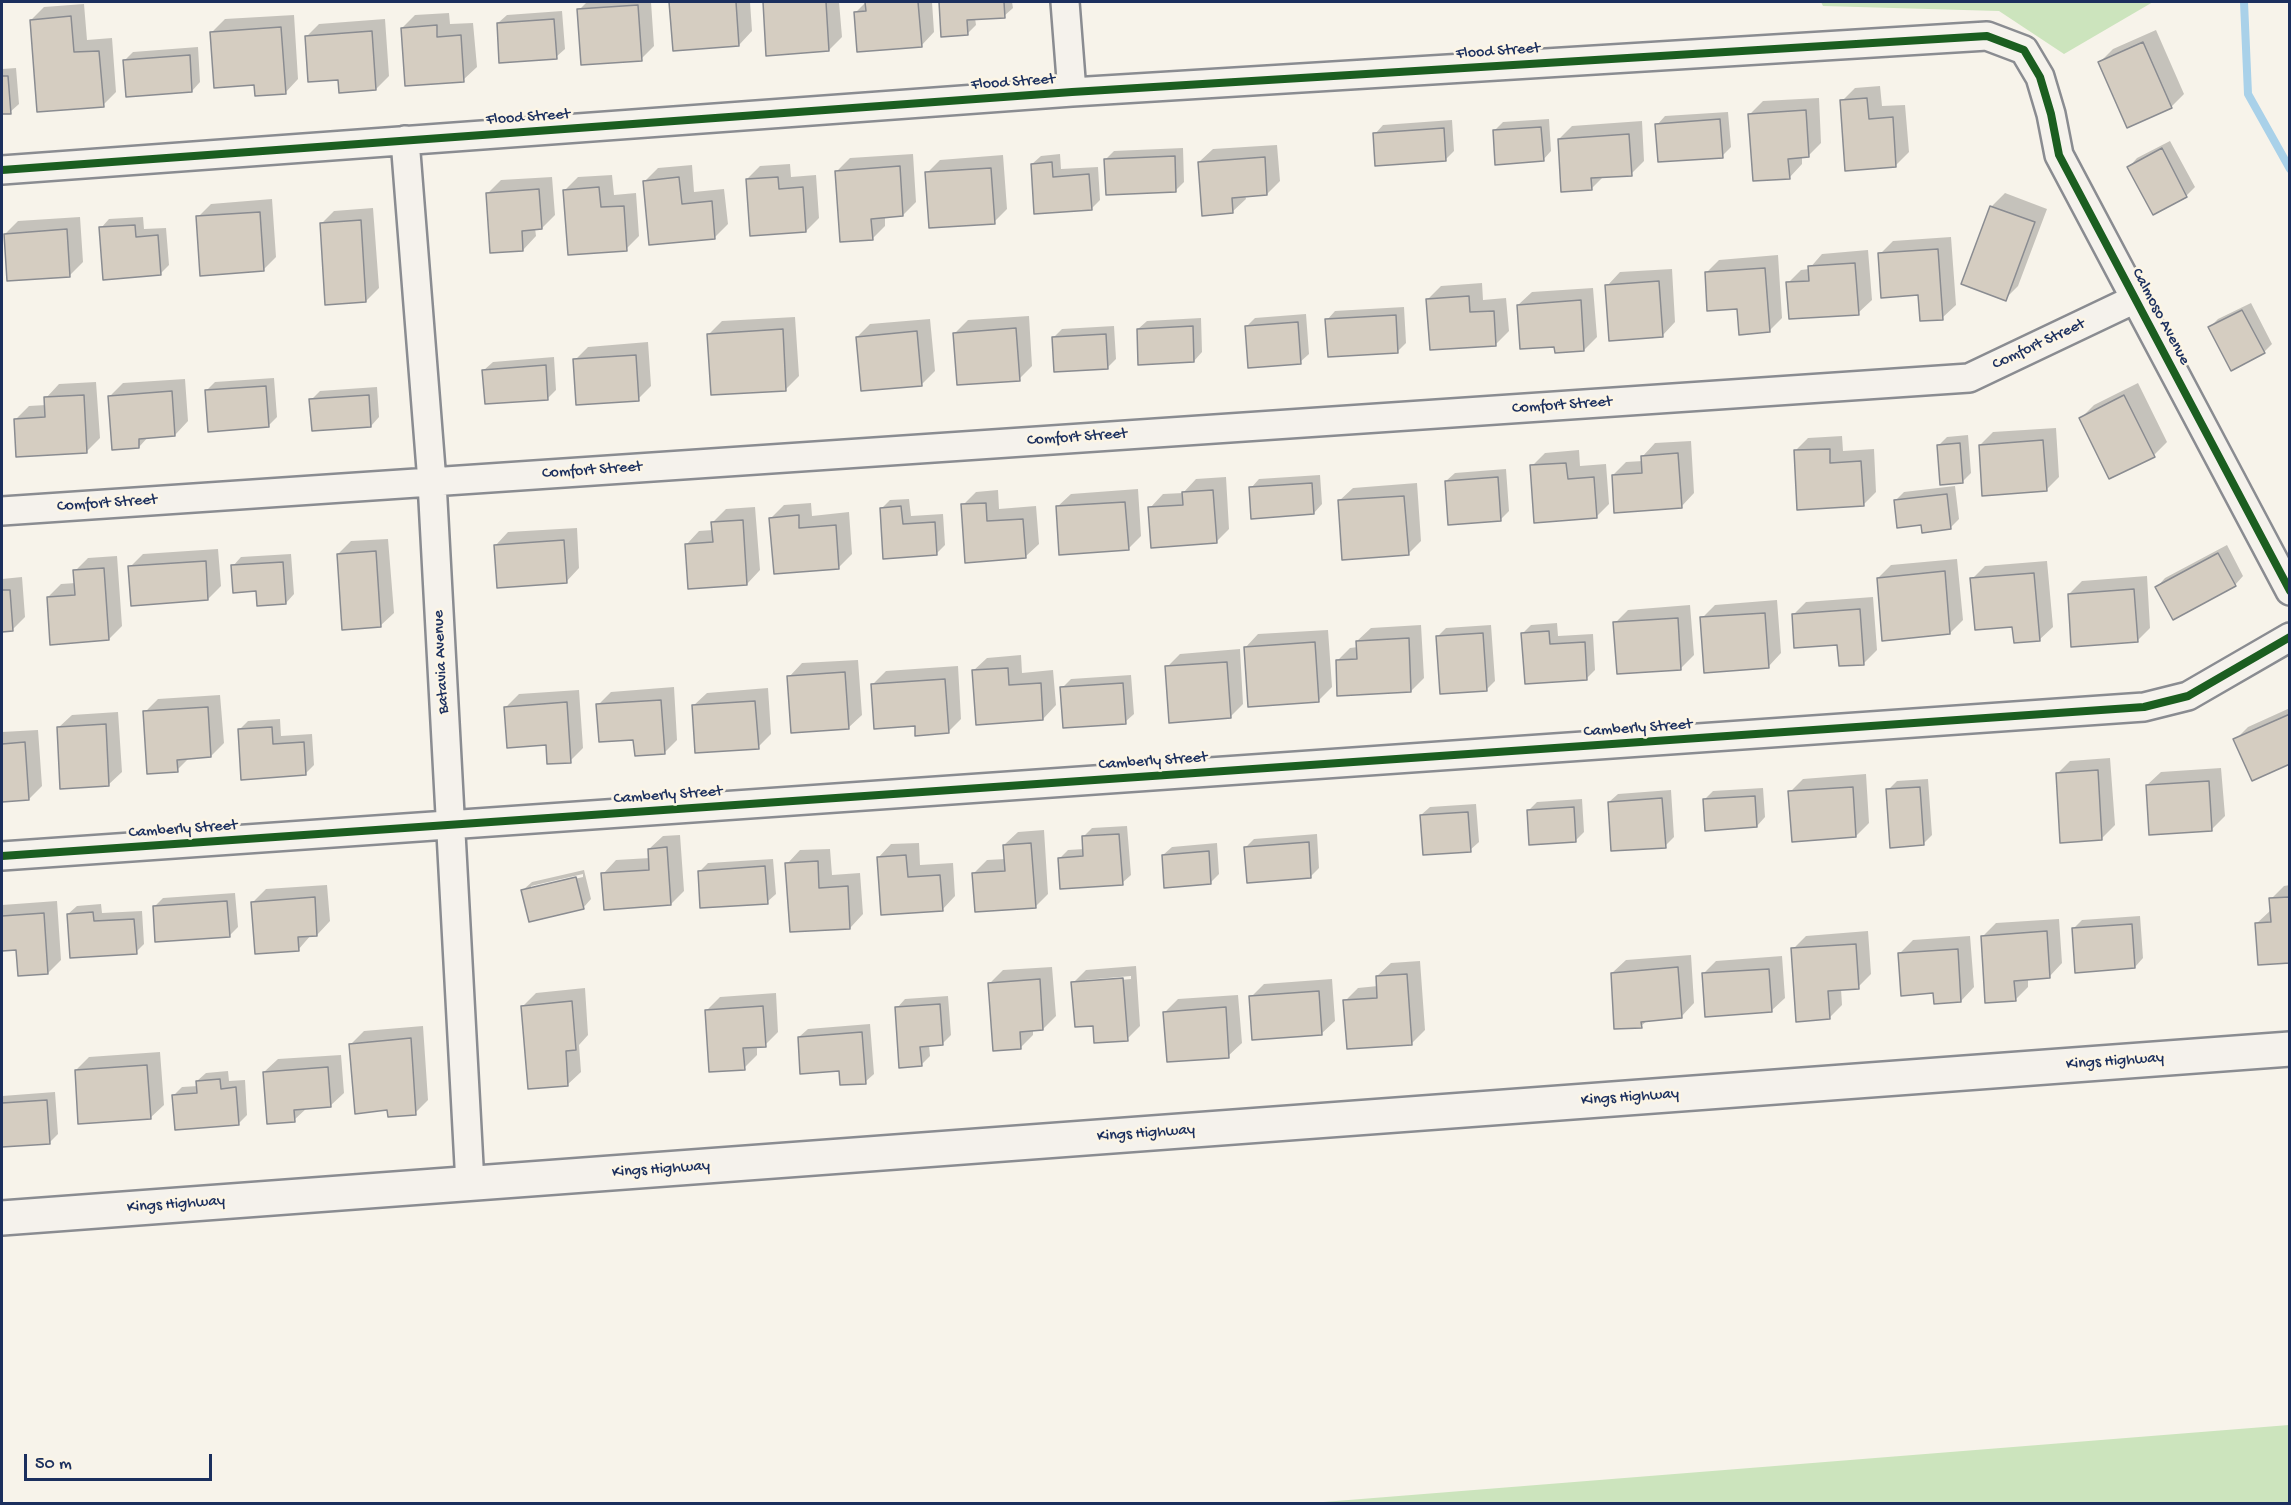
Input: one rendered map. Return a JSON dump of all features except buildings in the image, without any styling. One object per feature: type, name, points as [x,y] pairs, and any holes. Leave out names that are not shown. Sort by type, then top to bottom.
[{"type":"street","points":[[1065,2],[1072,92]]},
{"type":"street","name":"Flood Street","points":[[2,170],[1072,92],[1987,36],[2024,50]]},
{"type":"street","name":"Calmoso Avenue","points":[[2024,50],[2040,77],[2051,114],[2059,155],[2289,591]]},
{"type":"street","name":"Batavia Avenue","points":[[405,141],[432,482],[470,1184]]},
{"type":"street","name":"Comfort Street","points":[[2,511],[1969,378],[2135,299]]},
{"type":"street","name":"Camberly Street","points":[[2,856],[2144,707],[2188,696],[2289,637]]},
{"type":"street","name":"Kings Highway","points":[[2,1218],[2289,1049]]},
{"type":"green space","points":[[1821,2],[2153,2],[2064,54],[1999,11],[1823,6]]},
{"type":"green space","points":[[2289,1425],[2289,1503],[1311,1503]]},
{"type":"waterway","points":[[2244,2],[2248,94],[2290,169]]},
{"type":"cycle path","points":[[2,170],[1072,92],[1987,36],[2024,50],[2040,77],[2051,114],[2059,155],[2290,591]]},
{"type":"cycle path","points":[[2,856],[2144,707],[2188,696],[2290,637]]}]
